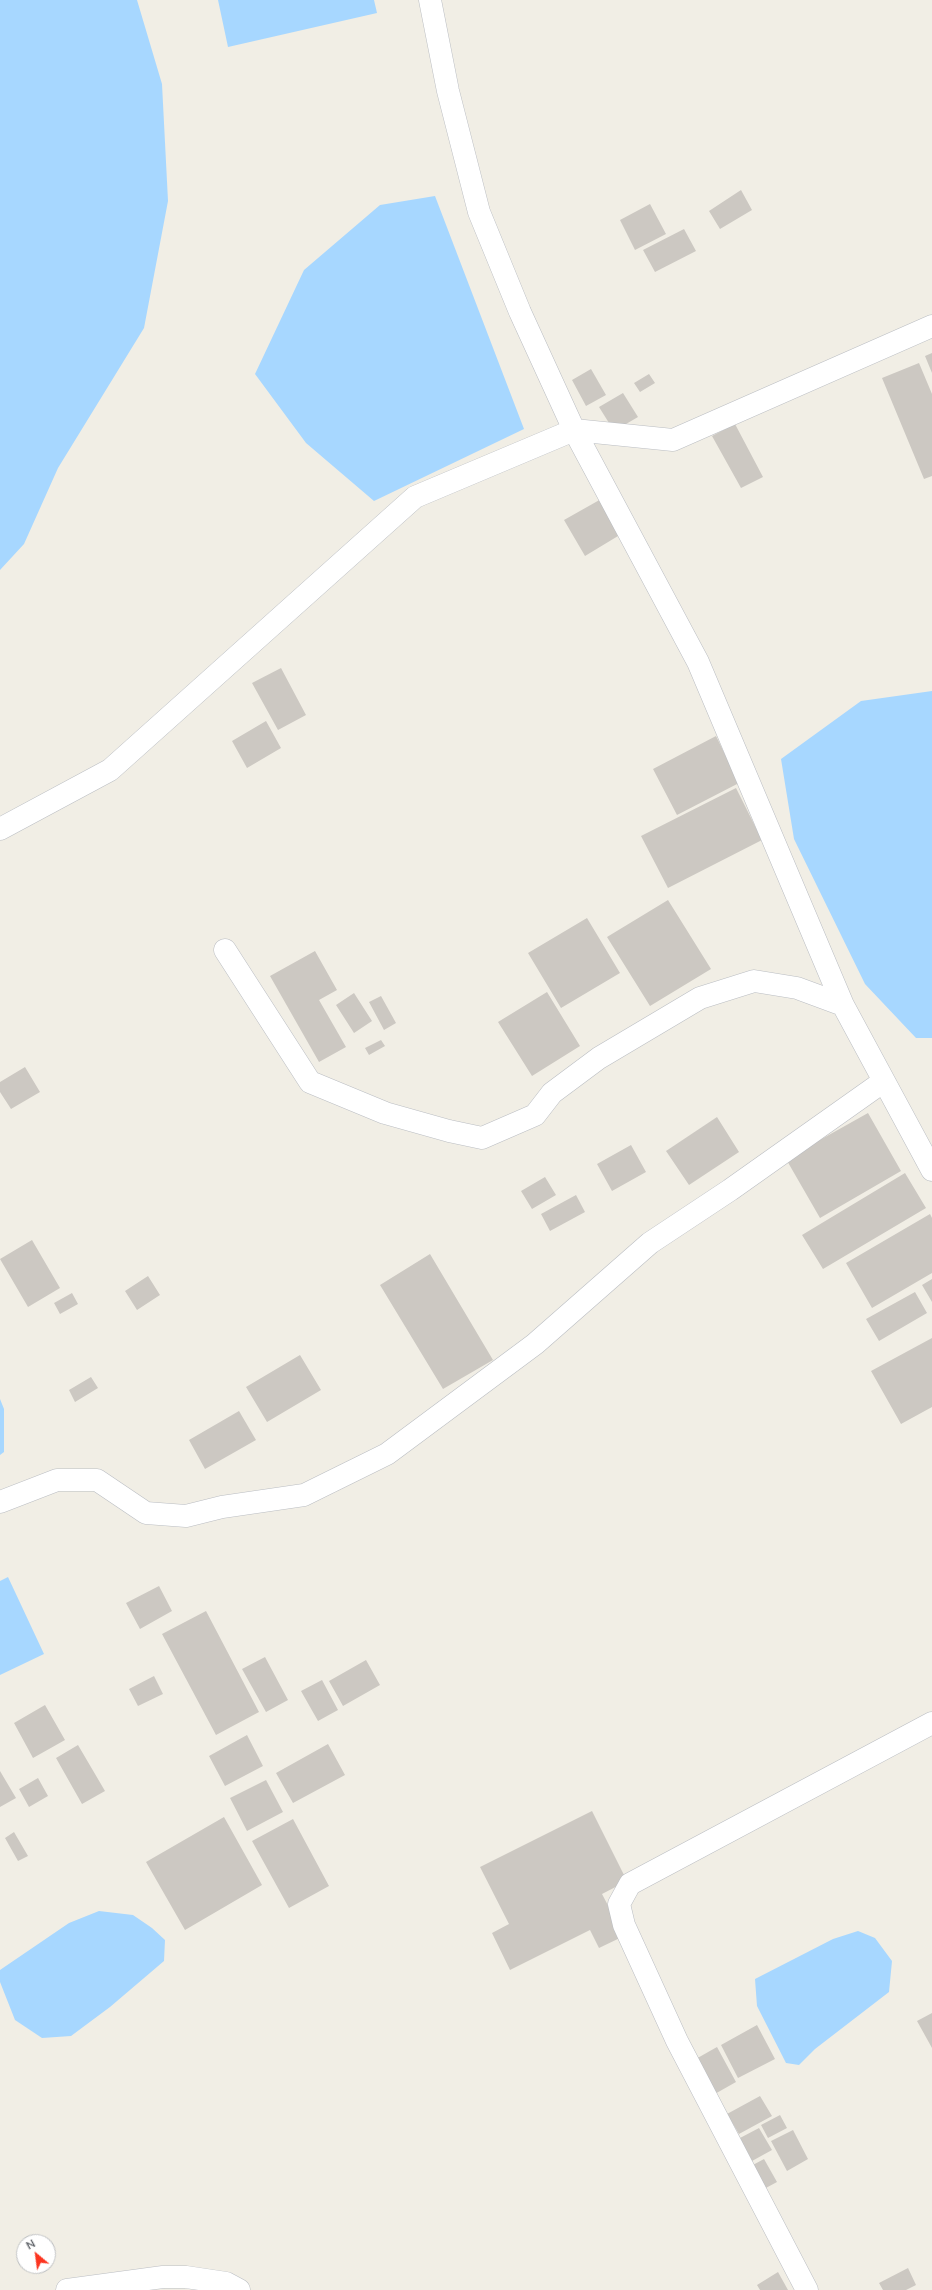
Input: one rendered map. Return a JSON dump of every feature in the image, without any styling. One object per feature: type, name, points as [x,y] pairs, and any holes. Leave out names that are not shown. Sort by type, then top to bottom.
[{"type":"street","points":[[430,0],[448,91],[479,212],[520,312],[574,430],[698,662],[844,1006],[932,1170]]},
{"type":"street","points":[[0,829],[110,770],[415,496],[574,430],[672,440],[932,326]]},
{"type":"street","points":[[225,950],[310,1082],[385,1113],[449,1131],[482,1138],[535,1115],[552,1093],[599,1058],[700,998],[754,981],[797,988],[844,1006]]},
{"type":"street","points":[[0,1502],[57,1480],[97,1480],[146,1513],[186,1516],[222,1507],[304,1495],[388,1454],[535,1344],[650,1243],[730,1190],[884,1081]]},
{"type":"street","points":[[807,2290],[677,2041],[624,1925],[619,1904],[630,1884],[932,1723]]},
{"type":"street","points":[[67,2290],[162,2278],[186,2278],[226,2283],[239,2290]]},
{"type":"water","points":[[0,0],[137,0],[162,84],[168,201],[144,328],[58,468],[24,544],[0,570]]},
{"type":"water","points":[[218,0],[374,0],[377,13],[228,47]]},
{"type":"water","points":[[435,196],[524,429],[374,501],[306,443],[255,374],[304,270],[380,205]]},
{"type":"water","points":[[932,691],[932,1038],[916,1038],[865,984],[794,839],[781,759],[861,701]]},
{"type":"water","points":[[0,1399],[4,1409],[4,1452],[0,1455]]},
{"type":"water","points":[[8,1577],[44,1654],[0,1675],[0,1581]]},
{"type":"water","points":[[99,1911],[133,1915],[152,1928],[165,1940],[164,1961],[110,2007],[71,2036],[42,2038],[15,2020],[0,1982],[0,1970],[69,1923]]},
{"type":"water","points":[[858,1931],[875,1938],[892,1961],[889,1992],[815,2049],[799,2065],[786,2063],[757,2006],[755,1979],[833,1939]]},
{"type":"building","points":[[741,190],[752,210],[720,229],[709,211]]},
{"type":"building","points":[[650,204],[666,234],[635,250],[620,220]]},
{"type":"building","points":[[684,229],[696,251],[655,272],[643,250]]},
{"type":"building","points":[[932,353],[932,373],[925,356]]},
{"type":"building","points":[[919,363],[932,394],[932,476],[924,479],[882,378]]},
{"type":"building","points":[[591,369],[606,395],[586,406],[572,380]]},
{"type":"building","points":[[649,374],[655,383],[640,392],[634,383]]},
{"type":"building","points":[[623,393],[638,417],[614,431],[599,407]]},
{"type":"building","points":[[735,424],[763,477],[741,488],[712,436]]},
{"type":"building","points":[[603,498],[623,533],[585,556],[564,520]]},
{"type":"building","points":[[281,668],[306,715],[278,730],[252,683]]},
{"type":"building","points":[[266,721],[281,748],[247,768],[232,741]]},
{"type":"building","points":[[716,736],[739,783],[677,815],[653,769]]},
{"type":"building","points":[[736,788],[762,840],[668,888],[641,836]]},
{"type":"building","points":[[668,900],[711,969],[650,1006],[607,937]]},
{"type":"building","points":[[587,918],[620,973],[561,1008],[528,953]]},
{"type":"building","points":[[315,951],[337,990],[319,1000],[346,1047],[319,1062],[270,976]]},
{"type":"building","points":[[547,992],[580,1046],[532,1076],[498,1022]]},
{"type":"building","points":[[354,993],[372,1021],[354,1033],[336,1005]]},
{"type":"building","points":[[381,996],[396,1023],[384,1030],[369,1002]]},
{"type":"building","points":[[381,1040],[385,1046],[369,1055],[365,1048]]},
{"type":"building","points":[[25,1067],[40,1092],[11,1109],[0,1092],[0,1082]]},
{"type":"building","points":[[868,1113],[901,1171],[820,1218],[786,1159]]},
{"type":"building","points":[[717,1117],[739,1152],[689,1185],[666,1151]]},
{"type":"building","points":[[631,1145],[646,1172],[612,1191],[597,1164]]},
{"type":"building","points":[[905,1173],[926,1208],[823,1269],[802,1235]]},
{"type":"building","points":[[545,1177],[556,1195],[532,1209],[521,1191]]},
{"type":"building","points":[[576,1195],[585,1212],[550,1231],[541,1214]]},
{"type":"building","points":[[930,1214],[932,1218],[932,1273],[872,1308],[846,1263]]},
{"type":"building","points":[[32,1240],[60,1288],[28,1307],[0,1259]]},
{"type":"building","points":[[430,1254],[493,1360],[443,1389],[380,1285]]},
{"type":"building","points":[[148,1276],[160,1295],[137,1310],[125,1291]]},
{"type":"building","points":[[932,1279],[932,1302],[922,1285]]},
{"type":"building","points":[[915,1292],[927,1313],[879,1341],[866,1319]]},
{"type":"building","points":[[72,1293],[78,1304],[60,1314],[54,1303]]},
{"type":"building","points":[[932,1338],[932,1407],[901,1424],[871,1371]]},
{"type":"building","points":[[300,1355],[321,1390],[267,1422],[246,1387]]},
{"type":"building","points":[[91,1377],[98,1388],[75,1402],[69,1390]]},
{"type":"building","points":[[239,1411],[256,1440],[205,1469],[189,1440]]},
{"type":"building","points":[[159,1586],[172,1611],[140,1629],[126,1603]]},
{"type":"building","points":[[206,1611],[259,1712],[216,1735],[162,1634]]},
{"type":"building","points":[[265,1657],[288,1700],[266,1712],[242,1669]]},
{"type":"building","points":[[366,1660],[380,1685],[343,1706],[329,1681]]},
{"type":"building","points":[[154,1676],[163,1694],[138,1706],[129,1689]]},
{"type":"building","points":[[322,1680],[338,1710],[318,1721],[301,1691]]},
{"type":"building","points":[[45,1705],[65,1740],[33,1758],[14,1723]]},
{"type":"building","points":[[247,1735],[263,1766],[225,1786],[209,1756]]},
{"type":"building","points":[[328,1744],[345,1775],[293,1803],[276,1773]]},
{"type":"building","points":[[78,1745],[105,1791],[82,1804],[56,1758]]},
{"type":"building","points":[[0,1771],[16,1798],[0,1807]]},
{"type":"building","points":[[38,1778],[48,1796],[29,1807],[19,1789]]},
{"type":"building","points":[[266,1780],[283,1812],[247,1831],[230,1798]]},
{"type":"building","points":[[592,1811],[627,1881],[602,1894],[624,1936],[599,1948],[590,1930],[510,1970],[492,1933],[509,1924],[480,1867]]},
{"type":"building","points":[[224,1817],[262,1885],[185,1930],[146,1862]]},
{"type":"building","points":[[293,1819],[329,1886],[289,1908],[252,1841]]},
{"type":"building","points":[[14,1832],[28,1856],[18,1861],[5,1838]]},
{"type":"building","points":[[932,2013],[932,2048],[917,2021]]},
{"type":"building","points":[[757,2025],[775,2059],[738,2078],[721,2045]]},
{"type":"building","points":[[717,2047],[736,2082],[713,2095],[694,2060]]},
{"type":"building","points":[[760,2096],[772,2116],[739,2134],[727,2114]]},
{"type":"building","points":[[780,2115],[787,2128],[768,2138],[761,2125]]},
{"type":"building","points":[[759,2128],[772,2150],[752,2161],[740,2138]]},
{"type":"building","points":[[793,2130],[808,2159],[787,2171],[771,2141]]},
{"type":"building","points":[[764,2159],[777,2182],[764,2189],[751,2166]]},
{"type":"building","points":[[908,2268],[916,2285],[906,2290],[883,2290],[879,2283]]},
{"type":"building","points":[[778,2272],[788,2290],[760,2290],[757,2285]]}]
